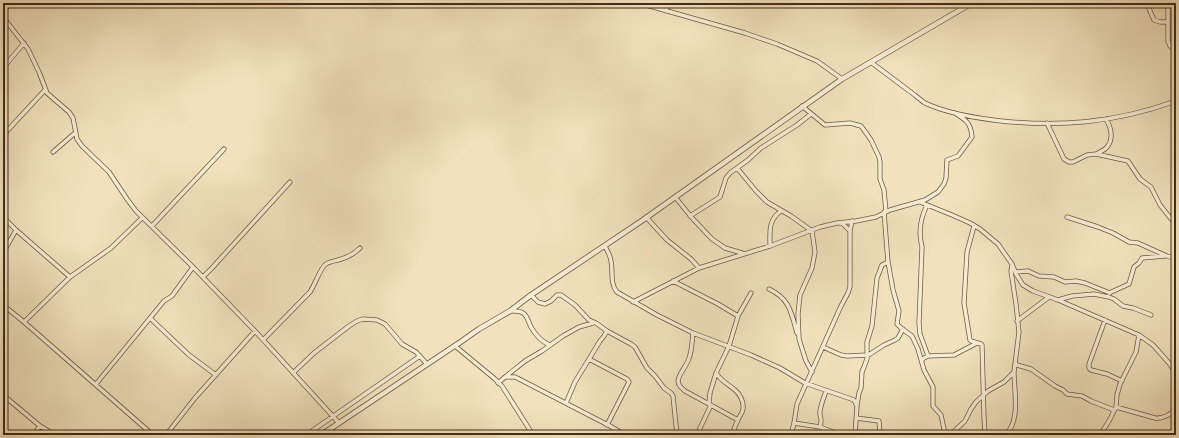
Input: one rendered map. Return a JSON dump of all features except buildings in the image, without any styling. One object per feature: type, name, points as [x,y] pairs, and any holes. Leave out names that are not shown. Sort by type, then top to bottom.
[{"type":"street","points":[[3,12],[8,6],[6,3]]},
{"type":"street","points":[[639,3],[745,32],[817,61],[842,79]]},
{"type":"street","points":[[666,11],[669,3]]},
{"type":"street","points":[[321,435],[479,329],[510,311],[842,79],[872,63],[972,3]]},
{"type":"street","points":[[1149,3],[1148,5],[1154,20],[1168,22]]},
{"type":"street","points":[[1168,3],[1168,44],[1176,52]]},
{"type":"street","points":[[3,17],[28,49],[39,72],[45,90],[49,96],[70,112],[73,118],[77,139],[82,146],[109,172],[126,199],[142,218],[152,226],[255,331],[339,423]]},
{"type":"street","points":[[3,68],[24,43]]},
{"type":"street","points":[[872,63],[926,103],[955,113],[1016,123],[1082,123],[1139,112],[1176,101]]},
{"type":"street","points":[[3,137],[45,90]]},
{"type":"street","points":[[802,106],[825,124],[856,124],[864,130],[871,140],[879,157],[880,179],[884,190],[888,262],[893,290],[899,311],[897,324],[912,336],[922,360],[924,370],[933,387],[933,406],[941,414],[944,429],[949,435],[961,424],[973,406],[988,391],[1004,382],[1014,372]]},
{"type":"street","points":[[633,302],[699,268],[742,253],[770,246],[820,227],[876,217],[885,212],[925,200],[938,192],[944,184],[946,178],[947,160],[958,156],[972,137],[971,127],[963,118],[955,113]]},
{"type":"street","points":[[690,216],[720,197],[726,178],[737,168],[761,148],[797,125],[811,114]]},
{"type":"street","points":[[1096,154],[1107,148],[1111,138],[1110,126],[1106,119]]},
{"type":"street","points":[[1047,123],[1066,160],[1073,162],[1087,155],[1096,154],[1128,161],[1140,179],[1150,187],[1160,205],[1176,225]]},
{"type":"street","points":[[53,152],[75,133]]},
{"type":"street","points":[[152,226],[224,149]]},
{"type":"street","points":[[737,168],[761,197],[781,211],[798,220],[812,231],[815,252],[812,268],[798,302],[799,339]]},
{"type":"street","points":[[203,277],[290,182]]},
{"type":"street","points":[[675,196],[690,216],[712,239],[722,247],[742,253]]},
{"type":"street","points":[[919,202],[980,229],[998,244],[1012,264],[1020,282],[1023,285],[1033,291],[1058,300],[1139,335],[1153,345],[1176,373]]},
{"type":"street","points":[[927,205],[919,235],[922,247],[919,323],[920,334],[928,356]]},
{"type":"street","points":[[770,246],[771,222],[775,215],[781,211]]},
{"type":"street","points":[[3,217],[70,276]]},
{"type":"street","points":[[646,217],[667,240],[699,268]]},
{"type":"street","points":[[1067,217],[1113,233],[1128,242],[1138,243],[1176,259]]},
{"type":"street","points":[[24,322],[70,276],[111,248],[142,218]]},
{"type":"street","points":[[791,435],[797,404],[805,383],[812,372],[850,287],[850,231],[852,221]]},
{"type":"street","points":[[839,223],[843,224],[850,231]]},
{"type":"street","points":[[974,226],[967,252],[964,303],[970,340],[982,344],[985,435]]},
{"type":"street","points":[[3,253],[16,230]]},
{"type":"street","points":[[605,246],[611,258],[612,277],[615,290],[633,302],[693,333],[729,346],[780,368],[805,383],[850,398],[854,400],[857,406]]},
{"type":"street","points":[[263,340],[310,292],[324,266],[328,263],[348,256],[360,248]]},
{"type":"street","points":[[1105,296],[1129,284],[1134,267],[1142,258],[1166,256]]},
{"type":"street","points":[[855,435],[857,406],[861,388],[862,372],[866,364],[867,342],[872,326],[877,278],[882,265],[888,262]]},
{"type":"street","points":[[1005,435],[1012,425],[1014,417],[1016,402],[1014,372],[1019,332],[1011,271],[1012,264]]},
{"type":"street","points":[[96,384],[165,299],[172,296],[193,267]]},
{"type":"street","points":[[1015,272],[1028,272],[1039,276],[1054,277],[1065,282],[1085,283],[1110,293]]},
{"type":"street","points":[[672,281],[718,304],[738,316]]},
{"type":"street","points":[[769,289],[779,294],[792,313],[806,361],[812,372]]},
{"type":"street","points":[[699,435],[700,428],[710,404],[710,393],[716,373],[729,346],[738,316],[751,293]]},
{"type":"street","points":[[531,295],[538,302],[545,304],[551,301],[558,294],[561,295],[575,305],[589,320],[635,347],[647,368],[664,388],[671,393],[674,399],[677,435]]},
{"type":"street","points":[[1058,300],[1083,294],[1094,294],[1114,299],[1123,306],[1151,314]]},
{"type":"street","points":[[1017,321],[1049,297]]},
{"type":"street","points":[[3,305],[96,384],[112,400],[153,435]]},
{"type":"street","points":[[510,311],[522,312],[527,318],[531,328],[545,343],[550,345]]},
{"type":"street","points":[[150,318],[189,355],[216,375]]},
{"type":"street","points":[[292,373],[314,353],[349,326],[364,319],[383,322],[402,344],[420,356],[427,364]]},
{"type":"street","points":[[1105,320],[1089,364],[1089,368],[1122,381]]},
{"type":"street","points":[[498,383],[525,361],[563,336],[579,327],[596,323]]},
{"type":"street","points":[[823,347],[847,356],[867,355],[898,338],[903,329]]},
{"type":"street","points":[[166,435],[195,398],[255,331]]},
{"type":"street","points":[[566,403],[575,382],[606,331]]},
{"type":"street","points":[[693,333],[690,357],[678,380],[678,384],[685,391],[738,420]]},
{"type":"street","points":[[1100,435],[1110,421],[1115,409],[1117,395],[1136,352],[1139,335]]},
{"type":"street","points":[[922,360],[928,356],[954,355],[977,343]]},
{"type":"street","points":[[455,346],[498,383],[509,397],[532,435]]},
{"type":"street","points":[[306,435],[420,356]]},
{"type":"street","points":[[590,359],[627,379],[629,382],[607,425]]},
{"type":"street","points":[[1015,363],[1031,369],[1067,394],[1082,396],[1091,402],[1115,409],[1155,418],[1161,418],[1172,414],[1176,409]]},
{"type":"street","points":[[716,373],[726,384],[736,390],[741,396],[744,408],[732,435]]},
{"type":"street","points":[[505,377],[521,380],[625,435]]},
{"type":"street","points":[[820,427],[822,419],[820,410],[826,391]]},
{"type":"street","points":[[3,395],[40,426],[54,435]]},
{"type":"street","points":[[856,418],[879,421],[880,435]]},
{"type":"street","points":[[794,423],[820,427],[841,435]]},
{"type":"street","points":[[33,435],[40,426]]}]
